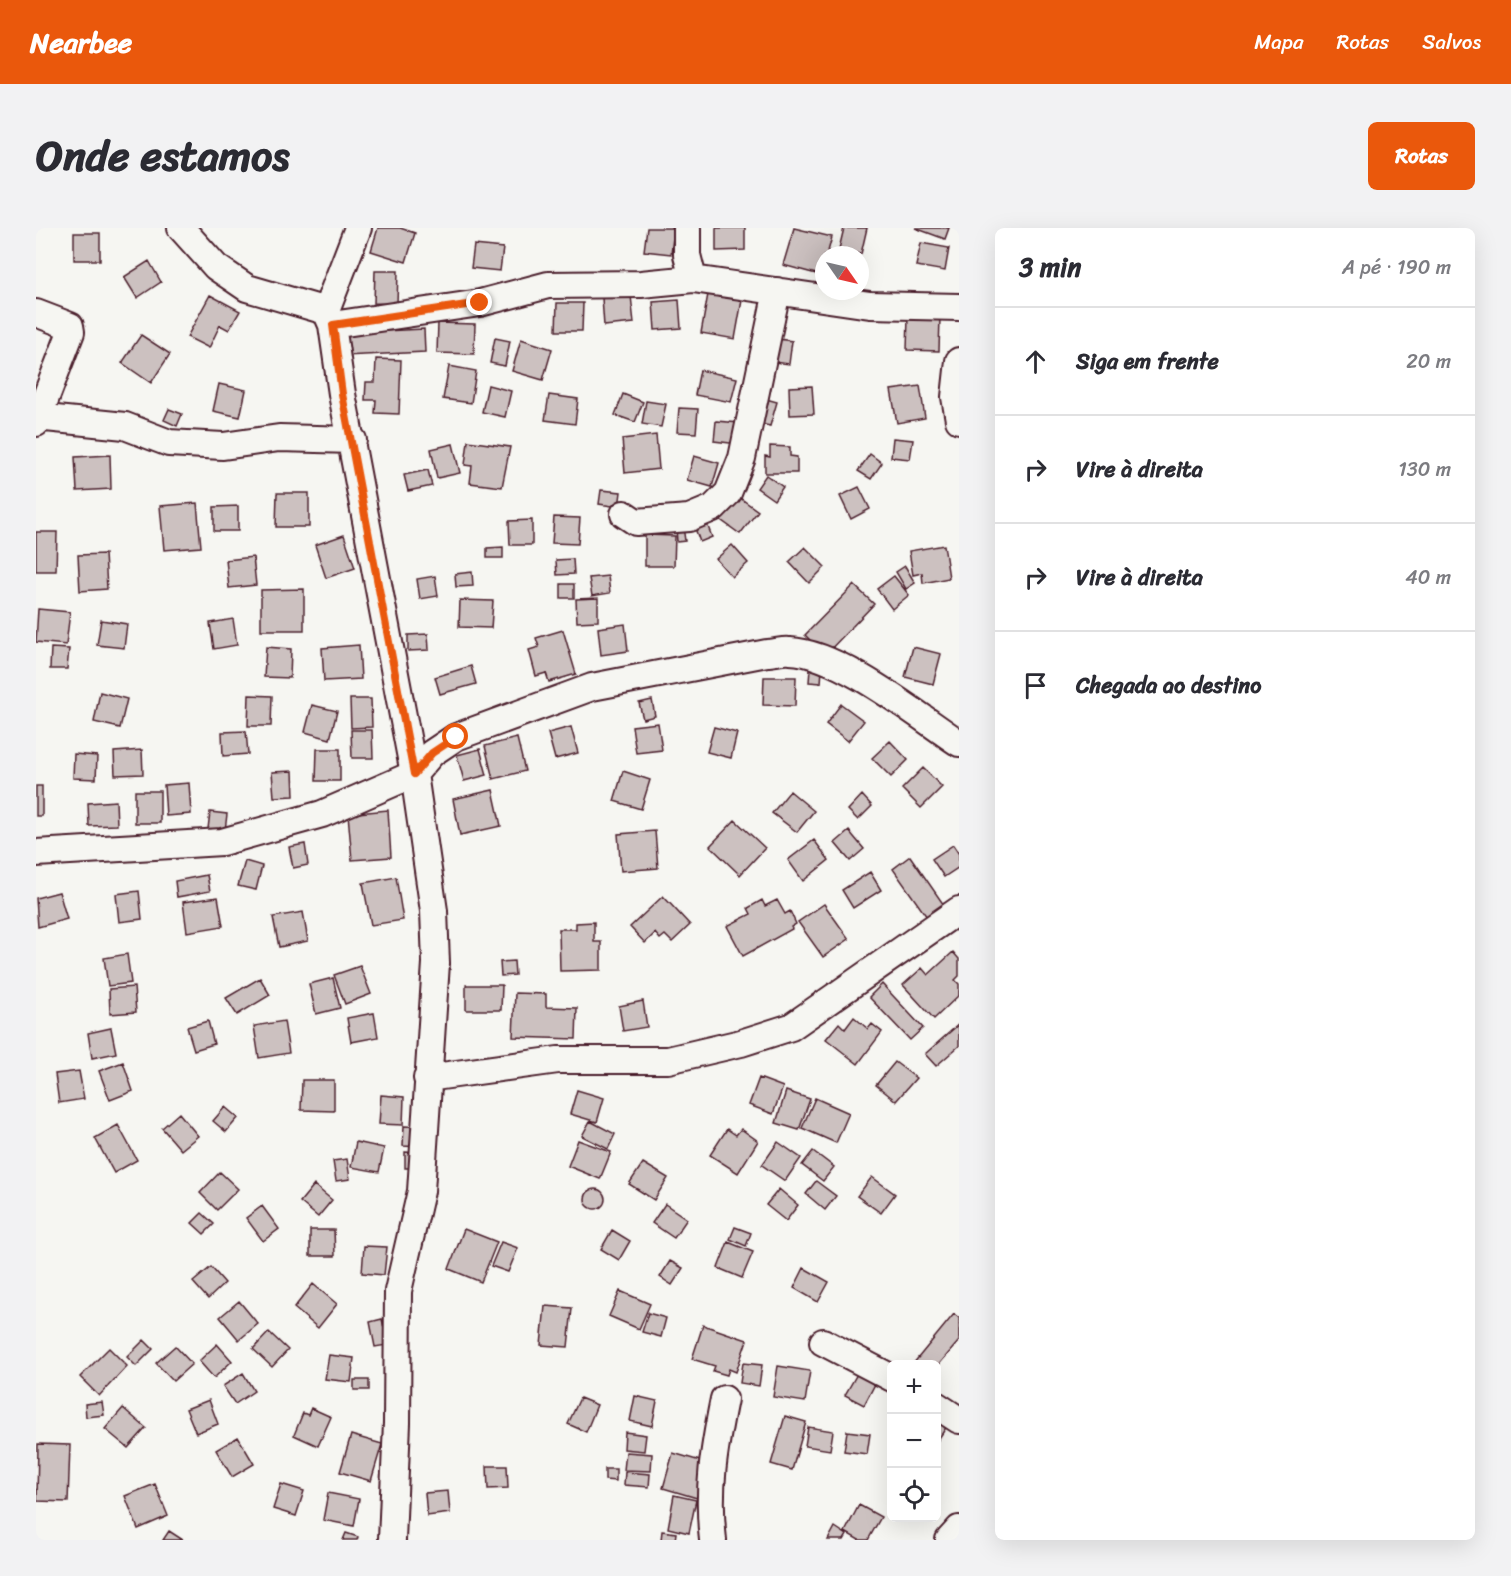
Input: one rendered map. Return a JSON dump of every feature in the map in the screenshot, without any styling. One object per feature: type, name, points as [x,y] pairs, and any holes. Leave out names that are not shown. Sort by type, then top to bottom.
[{"type":"street","points":[[181,228],[216,267],[247,288],[329,318],[480,303],[548,285],[641,284],[693,279],[870,305],[959,307]]},
{"type":"street","points":[[358,228],[329,318],[414,774],[434,911],[436,963],[421,1191],[398,1291],[397,1423],[392,1540]]},
{"type":"street","points":[[687,228],[687,255],[693,279]]},
{"type":"street","points":[[624,514],[636,522],[689,518],[713,508],[728,493],[742,458],[777,291]]},
{"type":"street","points":[[36,313],[70,326],[71,332],[37,419],[125,426],[169,443],[223,446],[279,438],[353,440]]},
{"type":"street","points":[[959,361],[955,398],[959,420]]},
{"type":"street","points":[[36,853],[222,842],[322,814],[414,774],[432,753],[456,737],[592,687],[790,651],[828,660],[959,743]]},
{"type":"street","points":[[427,1078],[558,1060],[668,1060],[741,1043],[791,1027],[959,910]]},
{"type":"street","points":[[823,1342],[887,1376]]},
{"type":"street","points":[[713,1540],[709,1503],[714,1454],[724,1399]]},
{"type":"street","points":[[941,1408],[959,1420]]},
{"type":"street","points":[[949,1540],[959,1528]]},
{"type":"building","points":[[378,228],[400,228],[415,233],[406,262],[371,251]]},
{"type":"building","points":[[647,228],[674,228],[671,254],[644,251]]},
{"type":"building","points":[[716,228],[745,228],[745,250],[716,251]]},
{"type":"building","points":[[794,228],[832,237],[830,246],[815,246],[815,274],[783,265]]},
{"type":"building","points":[[844,228],[867,228],[863,246],[840,246]]},
{"type":"building","points":[[915,228],[949,228],[945,239]]},
{"type":"building","points":[[74,233],[100,233],[100,260],[74,260]]},
{"type":"building","points":[[921,243],[949,248],[945,271],[916,266]]},
{"type":"building","points":[[474,245],[503,248],[500,271],[471,268]]},
{"type":"building","points":[[149,261],[161,282],[137,298],[124,277]]},
{"type":"building","points":[[375,271],[398,271],[397,304],[374,303]]},
{"type":"building","points":[[708,294],[742,300],[735,339],[701,333]]},
{"type":"building","points":[[210,295],[240,311],[229,330],[220,325],[209,348],[187,337]]},
{"type":"building","points":[[631,296],[634,323],[604,326],[602,298]]},
{"type":"building","points":[[679,300],[681,328],[655,330],[653,302]]},
{"type":"building","points":[[557,303],[583,303],[582,331],[556,331]]},
{"type":"building","points":[[908,317],[940,317],[939,351],[907,350]]},
{"type":"building","points":[[438,323],[475,324],[474,354],[437,353]]},
{"type":"building","points":[[424,329],[425,352],[344,356],[343,333]]},
{"type":"building","points":[[141,335],[170,354],[151,383],[122,363]]},
{"type":"building","points":[[495,338],[510,341],[505,366],[490,363]]},
{"type":"building","points":[[771,338],[792,341],[789,364],[768,361]]},
{"type":"building","points":[[521,339],[552,349],[543,380],[512,371]]},
{"type":"building","points":[[376,359],[401,360],[399,414],[375,413],[376,400],[365,400],[366,382],[375,382]]},
{"type":"building","points":[[449,366],[476,371],[471,403],[443,399]]},
{"type":"building","points":[[700,370],[737,378],[731,402],[695,395]]},
{"type":"building","points":[[219,384],[246,390],[240,417],[213,411]]},
{"type":"building","points":[[488,385],[511,391],[505,417],[482,412]]},
{"type":"building","points":[[812,386],[814,414],[790,415],[789,387]]},
{"type":"building","points":[[920,386],[925,418],[897,423],[891,390]]},
{"type":"building","points":[[623,394],[643,402],[635,422],[615,415]]},
{"type":"building","points":[[549,395],[578,399],[575,424],[545,420]]},
{"type":"building","points":[[759,397],[777,402],[770,426],[752,422]]},
{"type":"building","points":[[646,401],[666,404],[661,427],[642,424]]},
{"type":"building","points":[[679,408],[698,409],[696,433],[677,432]]},
{"type":"building","points":[[169,409],[182,414],[177,426],[164,420]]},
{"type":"building","points":[[716,421],[740,423],[738,444],[714,441]]},
{"type":"building","points":[[656,435],[659,469],[625,473],[622,439]]},
{"type":"building","points":[[893,438],[913,440],[910,459],[891,457]]},
{"type":"building","points":[[468,441],[510,447],[502,487],[470,483],[472,466],[465,465]]},
{"type":"building","points":[[453,444],[460,473],[437,478],[431,449]]},
{"type":"building","points":[[770,446],[790,447],[790,456],[797,457],[797,473],[765,473],[765,456],[770,457]]},
{"type":"building","points":[[870,454],[882,463],[871,479],[858,471]]},
{"type":"building","points":[[110,455],[111,489],[77,491],[75,457]]},
{"type":"building","points":[[694,456],[719,463],[712,487],[687,480]]},
{"type":"building","points":[[428,470],[432,486],[408,491],[404,475]]},
{"type":"building","points":[[766,475],[783,487],[774,500],[757,488]]},
{"type":"building","points":[[859,487],[870,509],[851,519],[840,496]]},
{"type":"building","points":[[601,490],[621,492],[619,507],[599,504]]},
{"type":"building","points":[[277,493],[309,493],[309,527],[276,527]]},
{"type":"building","points":[[736,495],[758,511],[740,534],[718,518]]},
{"type":"building","points":[[197,503],[201,547],[164,550],[160,506]]},
{"type":"building","points":[[238,506],[238,531],[214,531],[214,507]]},
{"type":"building","points":[[704,516],[712,537],[700,542],[692,520]]},
{"type":"building","points":[[554,517],[580,518],[578,544],[552,543]]},
{"type":"building","points":[[532,520],[532,545],[510,545],[509,521]]},
{"type":"building","points":[[683,526],[685,541],[677,542],[676,527]]},
{"type":"building","points":[[36,532],[57,532],[56,571],[36,571]]},
{"type":"building","points":[[344,535],[355,568],[326,578],[315,545]]},
{"type":"building","points":[[645,535],[675,536],[674,566],[645,566]]},
{"type":"building","points":[[732,545],[748,563],[732,577],[716,559]]},
{"type":"building","points":[[944,545],[949,578],[923,583],[922,573],[913,575],[909,551]]},
{"type":"building","points":[[503,547],[503,558],[487,558],[487,548]]},
{"type":"building","points":[[805,547],[825,567],[809,583],[789,562]]},
{"type":"building","points":[[105,554],[107,589],[80,591],[78,555]]},
{"type":"building","points":[[253,557],[256,585],[229,588],[226,560]]},
{"type":"building","points":[[573,559],[574,574],[557,575],[556,560]]},
{"type":"building","points":[[905,566],[915,583],[906,589],[896,572]]},
{"type":"building","points":[[472,572],[473,586],[456,587],[455,574]]},
{"type":"building","points":[[435,576],[438,596],[420,599],[417,579]]},
{"type":"building","points":[[608,576],[610,593],[592,596],[589,578]]},
{"type":"building","points":[[894,576],[909,595],[892,609],[877,589]]},
{"type":"building","points":[[561,584],[574,584],[574,598],[561,598]]},
{"type":"building","points":[[854,585],[874,604],[825,655],[805,635]]},
{"type":"building","points":[[304,589],[304,630],[261,630],[261,590]]},
{"type":"building","points":[[598,598],[598,621],[577,622],[576,599]]},
{"type":"building","points":[[460,600],[493,601],[491,628],[459,627]]},
{"type":"building","points":[[38,609],[70,612],[66,645],[36,642]]},
{"type":"building","points":[[233,619],[237,645],[214,649],[210,623]]},
{"type":"building","points":[[101,620],[127,624],[124,648],[97,645]]},
{"type":"building","points":[[625,624],[628,651],[601,655],[598,628]]},
{"type":"building","points":[[563,630],[576,674],[549,682],[546,673],[536,676],[529,650],[539,647],[536,638]]},
{"type":"building","points":[[428,634],[429,650],[408,651],[408,635]]},
{"type":"building","points":[[359,645],[361,679],[324,681],[322,648]]},
{"type":"building","points":[[266,647],[291,649],[290,678],[264,677]]},
{"type":"building","points":[[913,647],[941,654],[933,684],[905,677]]},
{"type":"building","points":[[51,648],[69,649],[67,669],[50,669]]},
{"type":"building","points":[[471,666],[476,684],[440,694],[435,677]]},
{"type":"building","points":[[810,669],[822,669],[821,683],[809,682]]},
{"type":"building","points":[[764,677],[796,677],[795,706],[763,705]]},
{"type":"building","points":[[100,692],[127,699],[120,728],[94,722]]},
{"type":"building","points":[[249,695],[272,696],[271,726],[248,726]]},
{"type":"building","points":[[350,699],[371,699],[372,727],[351,728]]},
{"type":"building","points":[[652,700],[655,716],[643,719],[639,703]]},
{"type":"building","points":[[841,704],[864,721],[848,741],[826,724]]},
{"type":"building","points":[[312,705],[337,711],[330,739],[305,732]]},
{"type":"building","points":[[658,723],[662,750],[636,753],[632,726]]},
{"type":"building","points":[[571,727],[578,753],[555,759],[548,733]]},
{"type":"building","points":[[714,727],[737,733],[731,758],[707,752]]},
{"type":"building","points":[[351,730],[372,730],[373,758],[352,758]]},
{"type":"building","points":[[246,731],[248,754],[223,756],[222,732]]},
{"type":"building","points":[[517,738],[525,771],[493,779],[485,746]]},
{"type":"building","points":[[890,741],[908,760],[891,777],[872,758]]},
{"type":"building","points":[[317,749],[340,749],[340,781],[316,781]]},
{"type":"building","points":[[480,749],[487,775],[464,781],[457,755]]},
{"type":"building","points":[[142,750],[143,774],[115,775],[114,752]]},
{"type":"building","points":[[74,754],[97,756],[96,779],[73,778]]},
{"type":"building","points":[[923,768],[942,787],[921,808],[902,789]]},
{"type":"building","points":[[293,771],[294,796],[274,797],[272,772]]},
{"type":"building","points":[[623,771],[650,780],[641,809],[614,801]]},
{"type":"building","points":[[189,783],[191,814],[166,816],[164,785]]},
{"type":"building","points":[[36,786],[42,786],[42,816],[36,816]]},
{"type":"building","points":[[493,790],[501,826],[460,835],[453,799]]},
{"type":"building","points":[[135,791],[160,791],[160,823],[135,823]]},
{"type":"building","points":[[790,791],[814,811],[797,832],[772,813]]},
{"type":"building","points":[[862,795],[872,806],[858,820],[848,810]]},
{"type":"building","points":[[116,801],[117,825],[89,826],[88,803]]},
{"type":"building","points":[[388,810],[391,857],[352,860],[348,814]]},
{"type":"building","points":[[210,812],[227,814],[225,831],[208,829]]},
{"type":"building","points":[[735,820],[765,848],[740,875],[710,846]]},
{"type":"building","points":[[655,831],[658,868],[621,871],[618,834]]},
{"type":"building","points":[[849,831],[864,849],[850,861],[835,843]]},
{"type":"building","points":[[814,840],[829,860],[803,881],[788,860]]},
{"type":"building","points":[[305,844],[308,865],[293,868],[289,847]]},
{"type":"building","points":[[953,845],[959,854],[959,867],[944,877],[932,859]]},
{"type":"building","points":[[910,856],[946,908],[929,920],[893,869]]},
{"type":"building","points":[[245,861],[262,866],[256,890],[238,886]]},
{"type":"building","points":[[870,872],[881,890],[853,908],[842,890]]},
{"type":"building","points":[[207,875],[210,891],[177,897],[175,881]]},
{"type":"building","points":[[396,877],[403,920],[371,925],[363,883]]},
{"type":"building","points":[[139,891],[142,919],[119,922],[116,894]]},
{"type":"building","points":[[59,892],[67,919],[38,927],[36,898]]},
{"type":"building","points":[[663,896],[690,925],[672,942],[665,935],[660,939],[655,933],[645,943],[630,927]]},
{"type":"building","points":[[218,897],[223,926],[187,932],[183,902]]},
{"type":"building","points":[[762,900],[765,906],[777,900],[785,914],[790,911],[796,924],[791,927],[792,929],[743,956],[727,926],[751,914],[748,908]]},
{"type":"building","points":[[824,904],[849,939],[823,957],[798,922]]},
{"type":"building","points":[[303,912],[308,941],[279,947],[273,917]]},
{"type":"building","points":[[594,922],[594,942],[601,942],[601,970],[560,971],[559,929],[576,929],[576,923]]},
{"type":"building","points":[[953,952],[959,959],[959,976],[955,980],[959,984],[959,995],[934,1019],[903,985],[922,968],[928,975]]},
{"type":"building","points":[[127,954],[131,983],[108,986],[104,958]]},
{"type":"building","points":[[514,961],[515,975],[501,976],[500,962]]},
{"type":"building","points":[[360,966],[371,994],[345,1004],[334,975]]},
{"type":"building","points":[[260,978],[270,995],[237,1015],[226,998]]},
{"type":"building","points":[[333,978],[340,1008],[316,1014],[309,984]]},
{"type":"building","points":[[882,984],[923,1028],[910,1040],[869,997]]},
{"type":"building","points":[[466,985],[502,985],[501,1010],[466,1010]]},
{"type":"building","points":[[134,987],[136,1012],[110,1014],[109,989]]},
{"type":"building","points":[[515,993],[546,994],[546,1007],[577,1008],[576,1039],[513,1037]]},
{"type":"building","points":[[643,1001],[647,1027],[623,1031],[619,1006]]},
{"type":"building","points":[[374,1013],[378,1037],[351,1042],[347,1018]]},
{"type":"building","points":[[854,1017],[868,1029],[872,1024],[882,1032],[858,1064],[826,1039],[839,1023],[845,1029]]},
{"type":"building","points":[[208,1021],[214,1044],[194,1050],[187,1027]]},
{"type":"building","points":[[284,1021],[289,1053],[259,1058],[254,1026]]},
{"type":"building","points":[[959,1024],[959,1046],[936,1066],[925,1054]]},
{"type":"building","points":[[111,1028],[116,1053],[92,1058],[88,1033]]},
{"type":"building","points":[[123,1062],[133,1091],[110,1100],[99,1071]]},
{"type":"building","points":[[895,1062],[916,1078],[896,1101],[876,1085]]},
{"type":"building","points":[[79,1071],[84,1099],[59,1103],[55,1074]]},
{"type":"building","points":[[759,1078],[783,1087],[773,1114],[749,1105]]},
{"type":"building","points":[[302,1080],[334,1080],[334,1111],[301,1110]]},
{"type":"building","points":[[577,1090],[604,1098],[597,1122],[570,1114]]},
{"type":"building","points":[[786,1091],[810,1099],[799,1130],[776,1123]]},
{"type":"building","points":[[381,1095],[404,1097],[403,1125],[379,1124]]},
{"type":"building","points":[[815,1098],[849,1113],[836,1143],[802,1128]]},
{"type":"building","points":[[225,1107],[238,1118],[226,1132],[213,1121]]},
{"type":"building","points":[[179,1113],[198,1136],[181,1150],[162,1128]]},
{"type":"building","points":[[590,1121],[615,1134],[608,1149],[582,1136]]},
{"type":"building","points":[[118,1125],[137,1160],[114,1173],[95,1138]]},
{"type":"building","points":[[404,1126],[421,1127],[420,1147],[403,1146]]},
{"type":"building","points":[[727,1129],[736,1135],[741,1129],[758,1141],[738,1173],[710,1155]]},
{"type":"building","points":[[578,1140],[611,1152],[600,1179],[568,1166]]},
{"type":"building","points":[[356,1142],[384,1148],[379,1172],[351,1167]]},
{"type":"building","points":[[778,1142],[801,1158],[785,1181],[762,1165]]},
{"type":"building","points":[[813,1151],[834,1167],[823,1181],[802,1165]]},
{"type":"building","points":[[405,1152],[419,1153],[419,1168],[405,1168]]},
{"type":"building","points":[[347,1159],[350,1179],[336,1181],[333,1161]]},
{"type":"building","points":[[643,1163],[668,1178],[654,1200],[629,1184]]},
{"type":"building","points":[[220,1172],[238,1189],[217,1210],[200,1193]]},
{"type":"building","points":[[872,1177],[895,1194],[881,1213],[857,1196]]},
{"type":"building","points":[[816,1181],[836,1196],[825,1210],[806,1194]]},
{"type":"building","points":[[314,1185],[332,1200],[318,1217],[300,1202]]},
{"type":"building","points":[[595,1189],[602,1192],[605,1199],[602,1206],[595,1209],[588,1206],[585,1199],[588,1192]]},
{"type":"building","points":[[779,1189],[798,1205],[786,1221],[766,1205]]},
{"type":"building","points":[[665,1204],[687,1219],[674,1238],[652,1223]]},
{"type":"building","points":[[262,1206],[279,1229],[263,1241],[246,1218]]},
{"type":"building","points":[[202,1213],[214,1224],[204,1234],[192,1223]]},
{"type":"building","points":[[735,1227],[751,1233],[746,1246],[730,1239]]},
{"type":"building","points":[[464,1229],[497,1242],[481,1282],[449,1269]]},
{"type":"building","points":[[310,1230],[334,1230],[335,1256],[310,1256]]},
{"type":"building","points":[[612,1230],[630,1241],[619,1260],[601,1249]]},
{"type":"building","points":[[501,1242],[518,1248],[508,1272],[491,1266]]},
{"type":"building","points":[[728,1242],[753,1252],[742,1278],[718,1268]]},
{"type":"building","points":[[364,1246],[387,1247],[384,1275],[362,1273]]},
{"type":"building","points":[[670,1261],[683,1268],[672,1285],[660,1277]]},
{"type":"building","points":[[211,1267],[225,1283],[208,1299],[193,1282]]},
{"type":"building","points":[[804,1268],[829,1282],[818,1302],[794,1288]]},
{"type":"building","points":[[313,1284],[337,1304],[318,1328],[294,1308]]},
{"type":"building","points":[[620,1291],[650,1304],[639,1329],[609,1316]]},
{"type":"building","points":[[239,1301],[258,1324],[239,1340],[220,1317]]},
{"type":"building","points":[[545,1306],[572,1308],[568,1347],[541,1345]]},
{"type":"building","points":[[648,1313],[666,1318],[661,1337],[642,1332]]},
{"type":"building","points":[[954,1314],[959,1318],[959,1341],[941,1362],[941,1360],[916,1360]]},
{"type":"building","points":[[382,1319],[387,1345],[375,1347],[370,1322]]},
{"type":"building","points":[[703,1325],[747,1340],[736,1372],[729,1369],[727,1375],[713,1371],[715,1366],[692,1359]]},
{"type":"building","points":[[269,1332],[288,1350],[272,1367],[253,1349]]},
{"type":"building","points":[[144,1340],[153,1349],[136,1366],[127,1357]]},
{"type":"building","points":[[217,1344],[232,1361],[214,1378],[199,1361]]},
{"type":"building","points":[[175,1346],[192,1364],[173,1381],[156,1363]]},
{"type":"building","points":[[109,1348],[127,1366],[99,1396],[80,1377]]},
{"type":"building","points":[[329,1355],[354,1358],[351,1382],[325,1379]]},
{"type":"building","points":[[743,1363],[762,1365],[759,1386],[740,1383]]},
{"type":"building","points":[[778,1366],[810,1371],[805,1402],[773,1397]]},
{"type":"building","points":[[243,1373],[254,1391],[235,1404],[223,1386]]},
{"type":"building","points":[[857,1374],[875,1384],[864,1405],[845,1395]]},
{"type":"building","points":[[354,1380],[369,1380],[369,1390],[354,1390]]},
{"type":"building","points":[[635,1396],[657,1401],[652,1426],[630,1421]]},
{"type":"building","points":[[580,1398],[597,1405],[586,1432],[568,1424]]},
{"type":"building","points":[[209,1400],[218,1424],[196,1433],[186,1409]]},
{"type":"building","points":[[102,1402],[104,1415],[86,1417],[85,1404]]},
{"type":"building","points":[[123,1408],[146,1428],[128,1448],[105,1429]]},
{"type":"building","points":[[311,1408],[331,1417],[318,1446],[294,1435],[303,1413],[308,1415]]},
{"type":"building","points":[[785,1416],[806,1422],[792,1470],[771,1464]]},
{"type":"building","points":[[941,1423],[947,1426],[941,1435]]},
{"type":"building","points":[[808,1427],[833,1431],[830,1450],[805,1446]]},
{"type":"building","points":[[847,1431],[870,1434],[867,1454],[844,1451]]},
{"type":"building","points":[[625,1432],[646,1435],[644,1451],[624,1449]]},
{"type":"building","points":[[351,1435],[382,1444],[371,1481],[340,1472]]},
{"type":"building","points":[[238,1437],[254,1464],[232,1477],[216,1450]]},
{"type":"building","points":[[38,1444],[70,1445],[68,1502],[37,1501]]},
{"type":"building","points":[[626,1452],[652,1454],[651,1471],[624,1470]]},
{"type":"building","points":[[673,1453],[707,1463],[697,1498],[663,1488]]},
{"type":"building","points":[[487,1466],[507,1466],[508,1488],[488,1489]]},
{"type":"building","points":[[605,1469],[616,1469],[616,1481],[605,1480]]},
{"type":"building","points":[[625,1472],[650,1474],[649,1487],[624,1485]]},
{"type":"building","points":[[155,1484],[168,1516],[138,1529],[125,1496]]},
{"type":"building","points":[[281,1484],[304,1491],[296,1516],[273,1509]]},
{"type":"building","points":[[448,1491],[450,1513],[427,1516],[425,1493]]},
{"type":"building","points":[[328,1493],[359,1499],[354,1526],[323,1520]]},
{"type":"building","points":[[674,1495],[696,1500],[689,1533],[668,1528]]},
{"type":"building","points":[[859,1505],[881,1517],[868,1540],[859,1540],[845,1532]]},
{"type":"building","points":[[835,1527],[847,1535],[844,1540],[828,1540]]},
{"type":"building","points":[[169,1531],[183,1540],[163,1540]]},
{"type":"building","points":[[662,1531],[676,1533],[675,1540],[661,1540]]},
{"type":"building","points":[[346,1533],[358,1537],[357,1540],[343,1540]]},
{"type":"route","points":[[456,737],[432,753],[414,774],[353,440],[342,394],[333,325],[480,303]]}]
